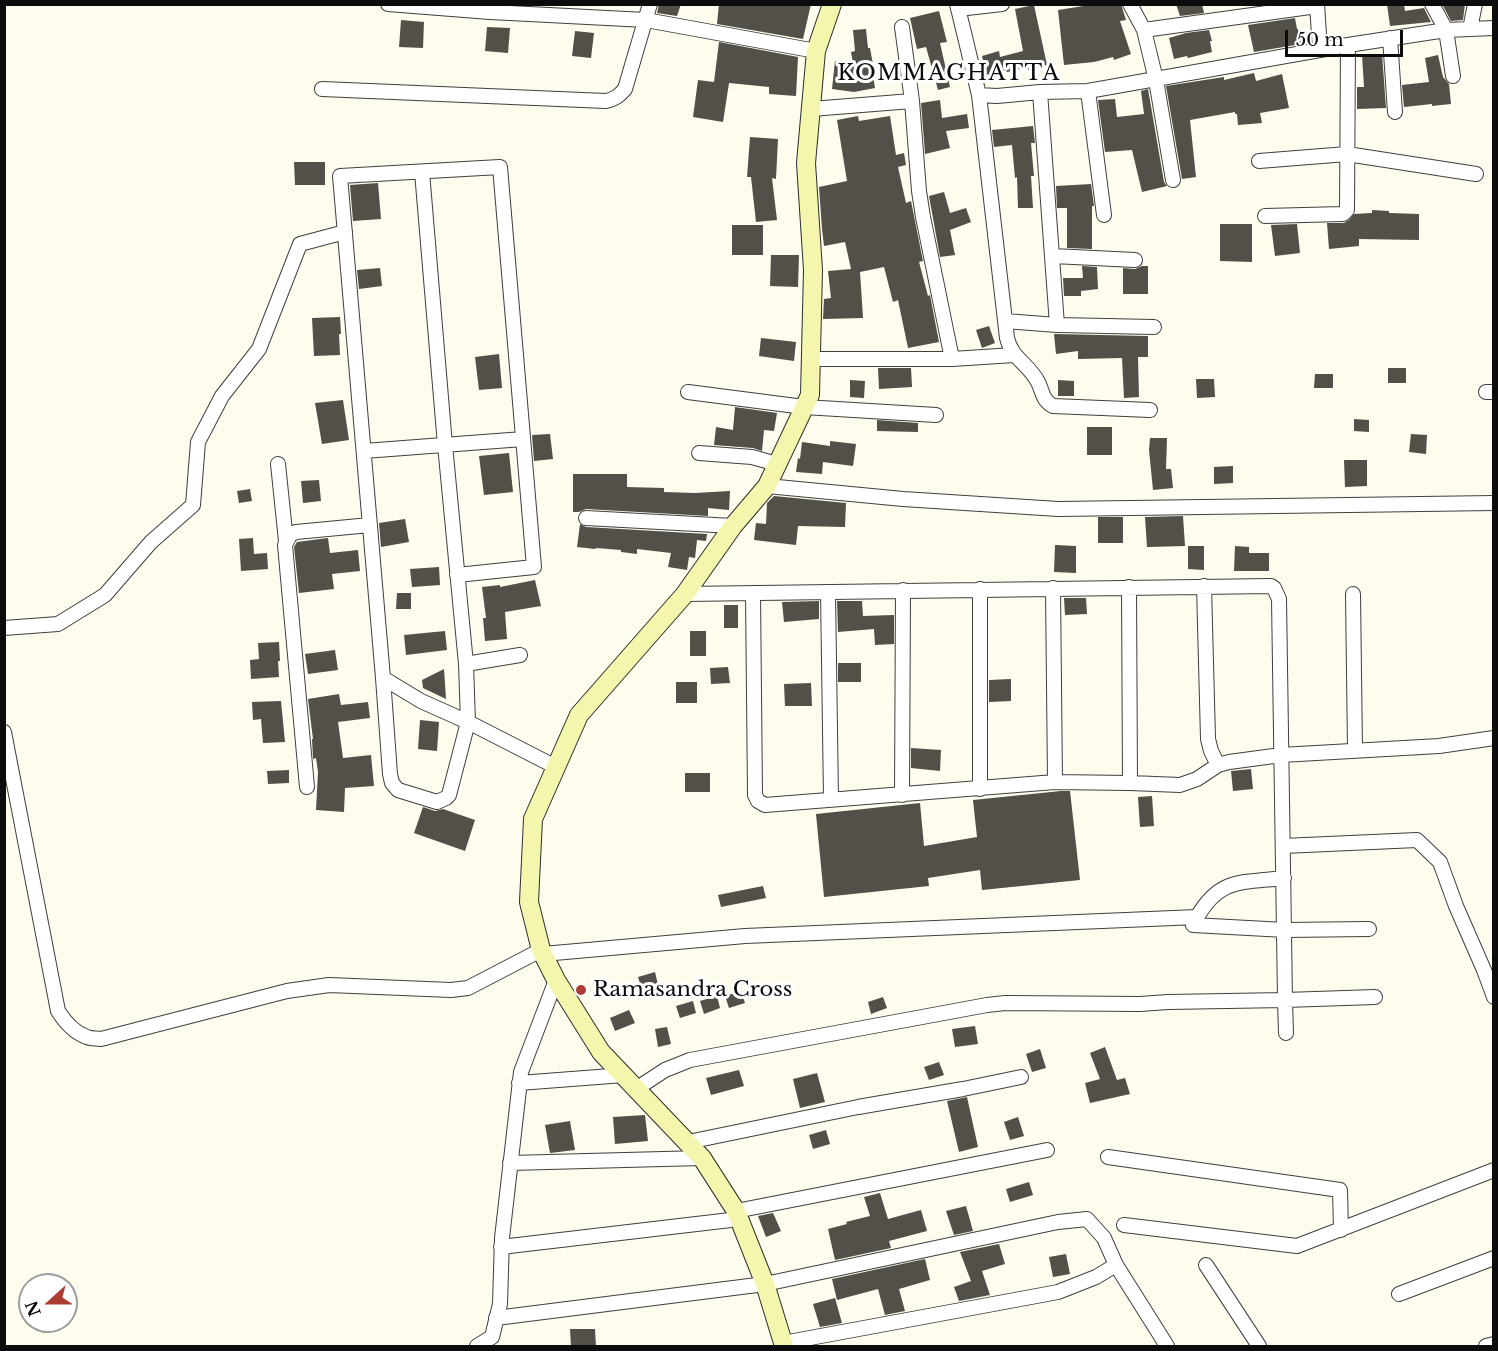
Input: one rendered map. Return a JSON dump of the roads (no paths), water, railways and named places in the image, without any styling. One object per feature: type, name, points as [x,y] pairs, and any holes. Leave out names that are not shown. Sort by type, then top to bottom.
[{"type":"main road","points":[[784,1345],[765,1284],[738,1215],[702,1158],[601,1052],[556,980],[542,952],[529,902],[533,819],[579,715],[685,594],[733,526],[767,486],[810,395],[813,270],[806,163],[816,51],[832,4]]},
{"type":"street","points":[[388,4],[490,8],[645,20],[816,51]]},
{"type":"street","points":[[322,88],[613,100],[625,88],[650,4]]},
{"type":"street","points":[[1002,4],[958,7],[979,95],[1009,345],[1014,355],[1022,360],[1037,381],[1044,399],[1053,406],[1150,410]]},
{"type":"street","points":[[1130,4],[1144,30],[1156,80],[1173,180]]},
{"type":"street","points":[[1432,4],[1446,30],[1453,76]]},
{"type":"street","points":[[1470,29],[1474,4]]},
{"type":"street","points":[[1144,30],[1317,5],[1320,50]]},
{"type":"street","points":[[902,27],[912,101],[919,191],[952,358]]},
{"type":"street","points":[[979,95],[1088,91],[1390,38],[1446,30],[1494,28]]},
{"type":"street","points":[[1390,38],[1395,112]]},
{"type":"street","points":[[1265,216],[1344,213],[1347,210],[1348,45]]},
{"type":"street","points":[[1088,91],[1104,215]]},
{"type":"street","points":[[1040,92],[1057,325]]},
{"type":"street","points":[[811,109],[912,101]]},
{"type":"street","points":[[1259,161],[1347,154],[1476,174]]},
{"type":"street","points":[[422,172],[445,445],[457,575],[466,664],[468,722],[449,795],[437,802],[398,790],[392,783],[390,774],[340,176],[500,167],[534,567],[457,575]]},
{"type":"street","points":[[4,628],[58,624],[105,596],[151,542],[192,505],[198,442],[222,396],[259,349],[300,244],[345,232]]},
{"type":"street","points":[[1053,256],[1135,260]]},
{"type":"street","points":[[1005,321],[1057,325],[1154,327]]},
{"type":"street","points":[[811,359],[1014,355]]},
{"type":"street","points":[[688,392],[804,407],[936,415]]},
{"type":"street","points":[[364,451],[523,439]]},
{"type":"street","points":[[699,453],[752,457],[777,464]]},
{"type":"street","points":[[278,464],[308,787]]},
{"type":"street","points":[[767,486],[903,499],[1058,509],[1494,503]]},
{"type":"street","points":[[586,518],[733,526]]},
{"type":"street","points":[[286,541],[296,532],[370,525]]},
{"type":"street","points":[[685,594],[1269,585],[1274,588],[1279,599],[1286,1034]]},
{"type":"street","points":[[1204,586],[1208,739],[1218,765]]},
{"type":"street","points":[[1129,587],[1130,783]]},
{"type":"street","points":[[1053,588],[1055,782]]},
{"type":"street","points":[[980,589],[980,789]]},
{"type":"street","points":[[902,795],[903,590]]},
{"type":"street","points":[[828,592],[831,798]]},
{"type":"street","points":[[753,593],[755,795],[758,801],[765,805],[1055,782],[1180,785],[1197,779],[1218,765],[1229,762],[1281,755],[1439,746],[1494,738]]},
{"type":"street","points":[[1353,594],[1355,750]]},
{"type":"street","points":[[466,664],[520,655]]},
{"type":"street","points":[[383,678],[421,701],[556,767]]},
{"type":"street","points":[[4,732],[58,1011],[64,1021],[87,1038],[101,1039],[287,991],[329,985],[451,990],[468,988],[542,952],[745,936],[1197,917]]},
{"type":"street","points":[[1283,846],[1417,840],[1440,862],[1494,997]]},
{"type":"street","points":[[1284,878],[1225,887],[1201,909],[1193,925],[1285,930],[1369,929]]},
{"type":"street","points":[[477,1347],[492,1337],[500,1304],[501,1247],[520,1072],[556,980]]},
{"type":"street","points":[[519,1083],[630,1082],[690,1060],[1005,1003],[1140,1004],[1375,997]]},
{"type":"street","points":[[688,1143],[858,1107],[1021,1077]]},
{"type":"street","points":[[501,1247],[738,1215],[1047,1150]]},
{"type":"street","points":[[1108,1157],[1340,1190],[1341,1230]]},
{"type":"street","points":[[510,1164],[702,1158]]},
{"type":"street","points":[[1124,1225],[1298,1246],[1494,1170]]},
{"type":"street","points":[[496,1318],[765,1284],[1058,1222],[1087,1219],[1104,1238],[1116,1265],[1167,1347]]},
{"type":"street","points":[[1399,1294],[1494,1258]]},
{"type":"street","points":[[784,1345],[1058,1292],[1096,1277],[1116,1265]]},
{"type":"street","points":[[1206,1265],[1259,1347]]},
{"type":"street","points":[[1486,1347],[1494,1344]]},
{"type":"place","name":"Ramasandra Cross","points":[[581,990]]},
{"type":"district","name":"KOMMAGHATTA","points":[[949,74]]}]
